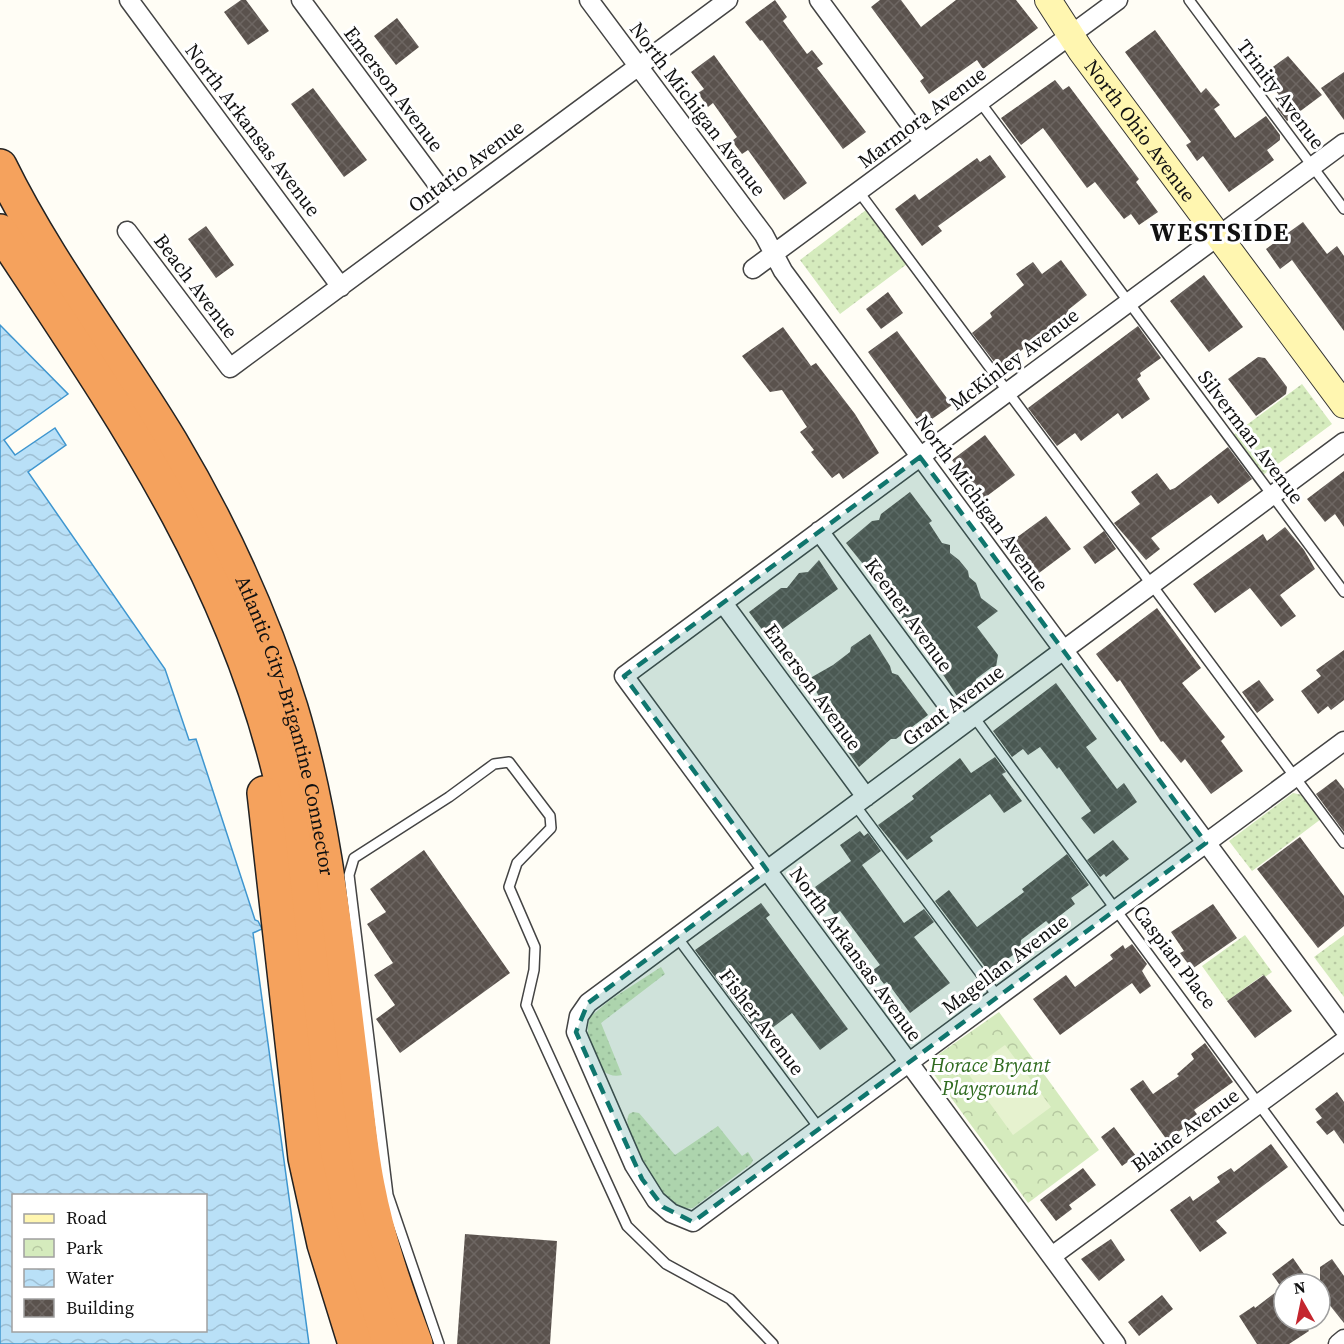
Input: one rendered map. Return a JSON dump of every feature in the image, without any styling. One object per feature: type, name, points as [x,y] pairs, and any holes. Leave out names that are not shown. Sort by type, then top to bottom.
[{"type":"highway","name":"Atlantic City–Brigantine Connector","points":[[0,166],[33,231],[154,416],[197,488],[240,572],[274,657],[302,747],[318,819],[368,1189],[387,1261],[416,1344]]},
{"type":"highway","name":"Atlantic City–Brigantine Connector","points":[[0,231],[143,451],[174,504],[211,576],[250,673],[284,790],[303,889],[340,1185],[359,1261],[386,1344]]},
{"type":"highway","points":[[211,576],[227,650],[260,770],[272,854],[296,1092],[311,1190],[330,1266],[355,1344]]},
{"type":"street","name":"North Arkansas Avenue","points":[[129,0],[341,287]]},
{"type":"street","name":"Emerson Avenue","points":[[301,0],[452,204]]},
{"type":"street","name":"North Michigan Avenue","points":[[589,0],[764,236],[774,255],[920,457],[1344,1029]]},
{"type":"street","name":"Ontario Avenue","points":[[230,368],[728,0]]},
{"type":"street","points":[[819,0],[924,143]]},
{"type":"street","name":"North Ohio Avenue","points":[[1048,0],[1344,405]]},
{"type":"street","name":"Marmora Avenue","points":[[753,269],[1118,0]]},
{"type":"street","name":"McKinley Avenue","points":[[624,676],[1344,143]]},
{"type":"street","name":"Beach Avenue","points":[[127,231],[230,368]]},
{"type":"street","name":"Grant Avenue","points":[[693,1222],[671,1213],[656,1200],[634,1165],[576,1032],[579,1016],[588,1003],[1344,442]]},
{"type":"street","name":"Keener Avenue","points":[[819,531],[968,721]]},
{"type":"street","name":"Emerson Avenue","points":[[723,603],[860,801]]},
{"type":"street","name":"North Arkansas Avenue","points":[[624,676],[1116,1344]]},
{"type":"street","name":"Magellan Avenue","points":[[693,1222],[1344,741]]},
{"type":"street","name":"Blaine Avenue","points":[[1052,1256],[1344,1041]]},
{"type":"street","points":[[1338,1344],[1344,1339]]},
{"type":"lane","name":"Trinity Avenue","points":[[1189,0],[1344,209]]},
{"type":"lane","name":"Silverman Avenue","points":[[980,102],[1344,592]]},
{"type":"lane","points":[[860,192],[1154,584],[1344,843]]},
{"type":"lane","name":"Caspian Place","points":[[968,721],[1117,909],[1344,1220]]},
{"type":"lane","points":[[439,1344],[388,1195],[350,875],[354,858],[449,797],[494,764],[509,762],[550,816],[551,828],[517,862],[509,887],[535,947],[534,970],[526,1005],[627,1226],[666,1264],[730,1299],[773,1344]]},
{"type":"lane","points":[[860,801],[998,997]]},
{"type":"lane","name":"Fisher Avenue","points":[[677,937],[819,1128]]},
{"type":"highlighted area","points":[[920,457],[1206,843],[693,1222],[663,1207],[642,1179],[576,1032],[588,1003],[767,870],[624,676]]},
{"type":"green space","points":[[866,210],[907,264],[840,314],[800,260]]},
{"type":"green space","points":[[1302,384],[1332,424],[1263,475],[1233,435]]},
{"type":"green space","points":[[1293,793],[1303,795],[1321,819],[1252,871],[1229,841]]},
{"type":"green space","points":[[1245,935],[1272,972],[1265,977],[1263,975],[1227,1001],[1202,966]]},
{"type":"green space","points":[[1344,935],[1344,997],[1314,957]]},
{"type":"green space","points":[[661,967],[665,974],[601,1023],[622,1075],[604,1072],[593,1056],[590,1046],[588,1026],[590,1017],[610,1000]]},
{"type":"green space","name":"Horace Bryant Playground","points":[[999,1012],[1099,1150],[1028,1203],[930,1069],[939,1054]]},
{"type":"green space","points":[[1005,1045],[1051,1107],[1013,1135],[967,1072]]},
{"type":"green space","points":[[639,1113],[675,1155],[718,1126],[742,1156],[748,1152],[753,1160],[751,1164],[693,1208],[676,1206],[661,1194],[639,1159],[627,1122],[629,1114]]},
{"type":"water","points":[[0,325],[68,394],[4,440],[15,455],[55,428],[66,445],[28,472],[165,669],[189,740],[196,739],[255,920],[262,929],[253,933],[309,1344],[0,1344]]},
{"type":"building","points":[[241,0],[246,0],[269,31],[248,45],[224,12]]},
{"type":"building","points":[[775,0],[787,17],[783,21],[807,54],[812,50],[823,64],[817,68],[866,132],[843,149],[762,40],[760,41],[745,22]]},
{"type":"building","points":[[880,0],[901,0],[921,27],[956,0],[1016,0],[1038,28],[983,69],[977,60],[929,94],[920,81],[924,78],[871,7]]},
{"type":"building","points":[[397,18],[419,47],[396,65],[374,36]]},
{"type":"building","points":[[1155,30],[1201,93],[1206,88],[1220,105],[1214,109],[1235,138],[1266,116],[1280,135],[1280,140],[1267,150],[1274,160],[1229,192],[1203,156],[1197,161],[1186,145],[1191,142],[1125,52]]},
{"type":"building","points":[[714,55],[807,183],[784,200],[748,150],[742,154],[732,141],[737,137],[713,103],[708,107],[698,93],[704,89],[691,72]]},
{"type":"building","points":[[1288,56],[1322,95],[1287,121],[1277,108],[1282,105],[1276,97],[1279,95],[1263,74]]},
{"type":"building","points":[[1344,72],[1344,120],[1321,88]]},
{"type":"building","points":[[1055,80],[1063,90],[1069,86],[1139,179],[1136,182],[1158,212],[1139,225],[1131,214],[1124,219],[1095,182],[1087,188],[1043,128],[1021,145],[1001,118]]},
{"type":"building","points":[[313,88],[367,160],[344,177],[291,104]]},
{"type":"building","points":[[990,155],[1006,177],[938,226],[942,231],[922,246],[895,209],[915,194],[919,200],[977,158],[980,162]]},
{"type":"building","points":[[1303,222],[1327,254],[1337,246],[1344,256],[1344,331],[1292,260],[1280,269],[1266,249]]},
{"type":"building","points":[[206,226],[234,265],[216,278],[188,239]]},
{"type":"building","points":[[1061,260],[1087,295],[1068,310],[1071,315],[998,367],[972,333],[992,317],[990,313],[1024,285],[1016,274],[1033,262],[1042,274]]},
{"type":"building","points":[[1204,275],[1243,327],[1209,352],[1170,301]]},
{"type":"building","points":[[888,292],[903,313],[881,329],[866,309]]},
{"type":"building","points":[[1138,326],[1161,358],[1140,373],[1141,376],[1137,379],[1150,399],[1122,419],[1118,413],[1081,441],[1075,433],[1057,446],[1028,408]]},
{"type":"building","points":[[783,327],[811,366],[816,363],[855,414],[879,453],[843,479],[839,473],[832,478],[811,452],[814,450],[800,432],[807,427],[782,390],[770,392],[742,356]]},
{"type":"building","points":[[897,331],[952,405],[922,426],[868,352]]},
{"type":"building","points":[[1258,357],[1265,358],[1287,387],[1286,394],[1256,416],[1228,379]]},
{"type":"building","points":[[985,435],[1015,475],[979,502],[956,472],[959,470],[952,460]]},
{"type":"building","points":[[1228,447],[1252,479],[1218,504],[1211,495],[1151,538],[1160,549],[1146,560],[1114,523],[1140,504],[1131,492],[1157,473],[1170,490],[1175,488]]},
{"type":"building","points":[[1344,471],[1344,527],[1335,514],[1325,522],[1307,499]]},
{"type":"building","points":[[910,492],[932,521],[929,523],[942,543],[950,545],[950,553],[968,571],[969,577],[976,583],[981,598],[998,611],[977,627],[998,655],[996,667],[992,667],[976,679],[975,684],[957,696],[923,644],[919,642],[909,620],[902,618],[900,609],[893,606],[892,597],[883,594],[883,589],[846,543],[872,521],[879,520],[881,514]]},
{"type":"building","points":[[1046,516],[1071,549],[1035,576],[1009,543]]},
{"type":"building","points":[[1285,527],[1304,550],[1315,569],[1280,595],[1296,616],[1281,627],[1250,588],[1215,613],[1193,584],[1263,534],[1267,541]]},
{"type":"building","points":[[1104,531],[1116,549],[1095,564],[1083,547]]},
{"type":"building","points":[[819,560],[838,589],[769,639],[749,612],[781,588],[787,588],[799,573],[808,572]]},
{"type":"building","points":[[1157,608],[1201,668],[1182,683],[1225,737],[1221,741],[1243,771],[1211,794],[1185,759],[1181,763],[1163,741],[1161,742],[1120,680],[1117,682],[1096,654]]},
{"type":"building","points":[[870,634],[892,673],[898,675],[928,715],[896,739],[891,739],[859,767],[839,739],[846,733],[834,724],[831,700],[824,706],[816,691],[798,685],[833,665],[850,652],[851,647]]},
{"type":"building","points":[[1344,650],[1344,700],[1331,710],[1328,706],[1318,714],[1301,691],[1321,676],[1316,670]]},
{"type":"building","points":[[1259,680],[1274,700],[1257,713],[1242,692]]},
{"type":"building","points":[[1056,683],[1097,739],[1086,747],[1117,789],[1124,783],[1137,802],[1094,834],[1081,818],[1091,811],[1059,767],[1057,769],[1040,747],[1028,755],[1023,749],[1012,757],[993,731]]},
{"type":"building","points":[[995,757],[1006,772],[1002,774],[1022,801],[1004,813],[990,794],[930,837],[933,841],[907,860],[878,825],[914,799],[912,796],[960,758],[971,773]]},
{"type":"building","points":[[1336,779],[1344,789],[1344,832],[1316,794]]},
{"type":"building","points":[[860,831],[864,836],[868,833],[881,851],[862,865],[904,923],[924,909],[934,922],[914,937],[950,983],[910,1013],[887,982],[884,984],[873,970],[880,965],[840,911],[835,915],[815,887],[851,861],[840,845]]},
{"type":"building","points":[[1300,837],[1344,896],[1344,926],[1318,948],[1257,869]]},
{"type":"building","points":[[1113,840],[1129,859],[1106,877],[1104,874],[1100,877],[1087,860]]},
{"type":"building","points":[[424,850],[510,973],[400,1053],[376,1019],[395,1005],[374,975],[393,963],[367,924],[386,912],[370,889]]},
{"type":"building","points":[[1067,854],[1089,885],[1071,898],[1075,904],[1049,924],[1046,921],[1021,940],[1020,950],[989,972],[935,901],[949,890],[977,927],[1024,892],[1022,889]]},
{"type":"building","points":[[761,903],[770,915],[766,918],[848,1029],[820,1050],[792,1013],[760,1037],[695,950]]},
{"type":"building","points":[[1213,904],[1237,938],[1192,969],[1180,953],[1184,951],[1171,932]]},
{"type":"building","points":[[1132,944],[1147,964],[1142,971],[1151,986],[1140,994],[1132,983],[1060,1035],[1033,999],[1066,975],[1075,987],[1113,959],[1110,955],[1123,945],[1125,949]]},
{"type":"building","points":[[1264,975],[1292,1011],[1255,1038],[1227,1001]]},
{"type":"building","points":[[1205,1043],[1233,1082],[1194,1110],[1199,1117],[1167,1140],[1130,1089],[1143,1080],[1153,1094],[1179,1076],[1177,1074],[1194,1059],[1191,1054]]},
{"type":"building","points":[[1337,1092],[1344,1102],[1344,1144],[1334,1130],[1327,1135],[1316,1122],[1322,1118],[1315,1109]]},
{"type":"building","points":[[1114,1127],[1136,1156],[1122,1166],[1101,1137]]},
{"type":"building","points":[[1271,1144],[1288,1167],[1216,1221],[1227,1233],[1200,1252],[1170,1210],[1190,1196],[1193,1201],[1220,1182],[1217,1177],[1231,1168],[1234,1172]]},
{"type":"building","points":[[1083,1168],[1096,1185],[1069,1205],[1072,1209],[1056,1221],[1040,1200]]},
{"type":"building","points":[[465,1234],[557,1241],[550,1344],[457,1344]]},
{"type":"building","points":[[1111,1239],[1125,1260],[1099,1281],[1081,1259]]},
{"type":"building","points":[[1293,1258],[1303,1272],[1275,1272]]},
{"type":"building","points":[[1332,1259],[1344,1276],[1344,1323],[1332,1308],[1332,1272],[1320,1272],[1320,1267]]},
{"type":"building","points":[[1162,1295],[1173,1309],[1139,1336],[1128,1322]]},
{"type":"building","points":[[1272,1295],[1272,1332],[1307,1332],[1289,1344],[1257,1344],[1239,1316],[1254,1306],[1255,1308]]},
{"type":"district","name":"WESTSIDE","points":[[1220,232]]}]
